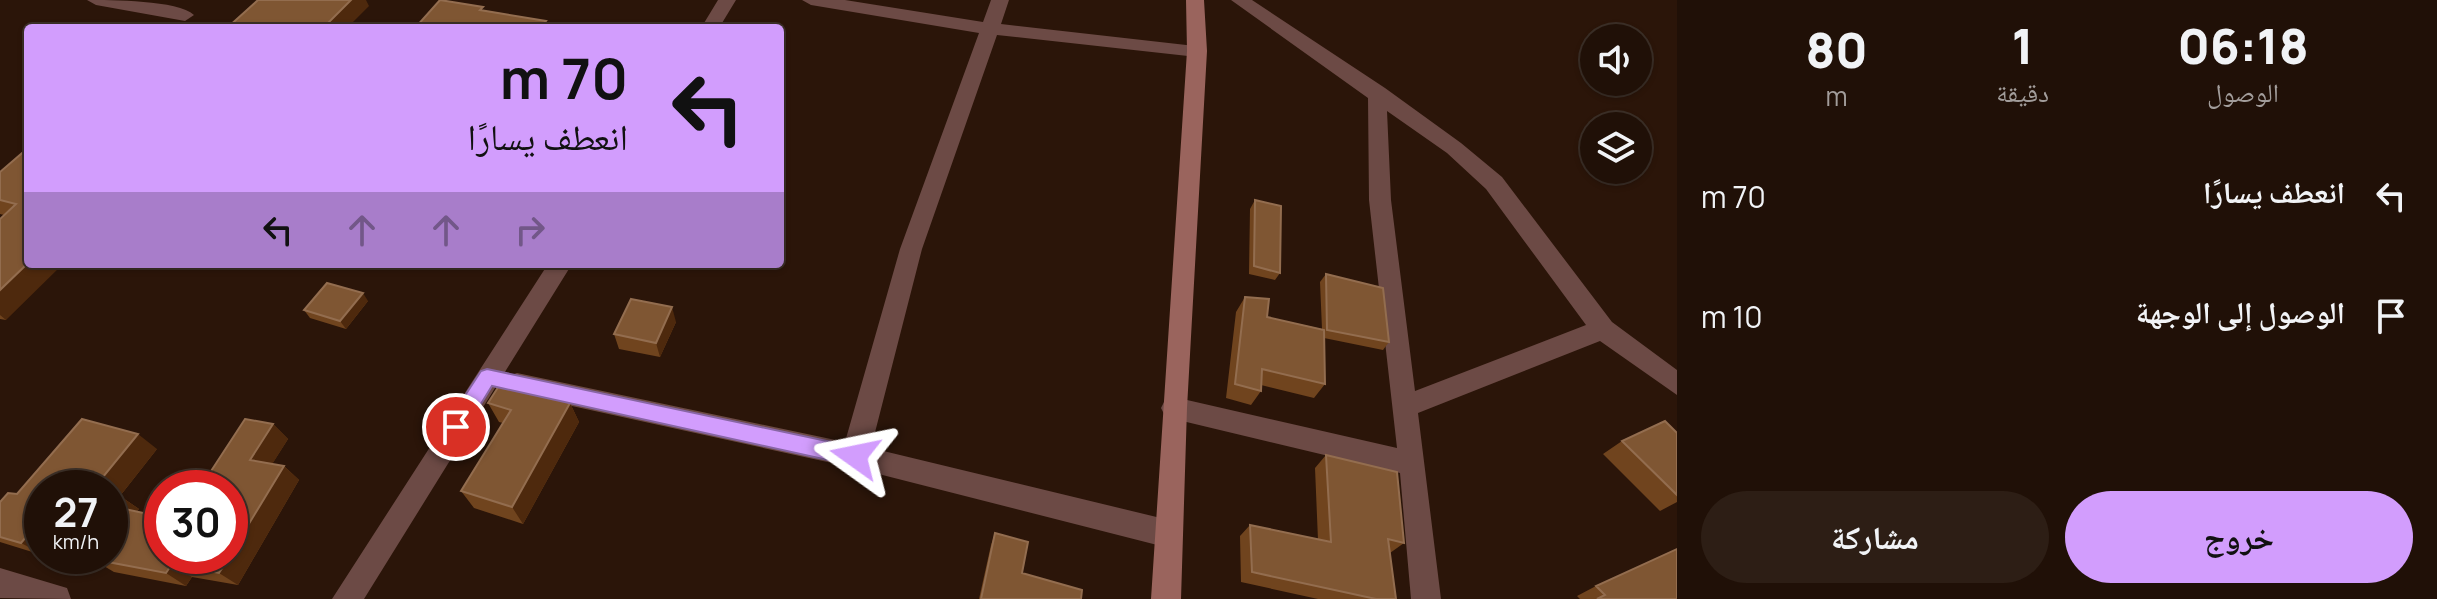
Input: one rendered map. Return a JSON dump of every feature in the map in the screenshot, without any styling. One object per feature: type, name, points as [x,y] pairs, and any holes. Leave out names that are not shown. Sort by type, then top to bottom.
[{"type":"street","points":[[96,0],[185,15]]},
{"type":"street","points":[[175,24],[201,0]]},
{"type":"street","points":[[712,24],[727,0]]},
{"type":"street","points":[[811,0],[992,29],[1197,51]]},
{"type":"street","points":[[855,456],[911,249],[1000,0]]},
{"type":"street","points":[[1166,599],[1174,408],[1197,51],[1195,0]]},
{"type":"street","points":[[1240,0],[1378,93],[1454,148],[1494,183],[1603,329],[1677,384]]},
{"type":"street","points":[[1378,93],[1375,133],[1378,181],[1403,407],[1413,464],[1426,599]]},
{"type":"street","points":[[347,599],[557,268]]},
{"type":"street","points":[[1403,407],[1603,329]]},
{"type":"street","points":[[487,377],[855,456],[1169,534]]},
{"type":"street","points":[[1174,408],[1413,464]]},
{"type":"street","points":[[0,583],[56,599]]},
{"type":"building","points":[[258,0],[351,0],[327,24],[231,24]]},
{"type":"building","points":[[440,0],[546,21],[543,24],[419,24]]},
{"type":"building","points":[[24,151],[24,267],[0,290],[0,219],[16,204],[0,200],[0,172]]},
{"type":"building","points":[[1255,200],[1281,206],[1280,273],[1254,266]]},
{"type":"building","points":[[1326,274],[1383,288],[1389,342],[1327,330]]},
{"type":"building","points":[[327,283],[363,293],[340,321],[304,310]]},
{"type":"building","points":[[1245,297],[1269,299],[1267,317],[1324,330],[1325,384],[1262,369],[1261,391],[1235,384]]},
{"type":"building","points":[[631,299],[672,307],[656,343],[614,334]]},
{"type":"building","points":[[504,378],[544,386],[540,394],[570,403],[512,507],[461,491],[511,410],[488,403]]},
{"type":"building","points":[[82,419],[138,434],[109,470],[38,470]]},
{"type":"building","points":[[245,419],[273,424],[250,460],[284,466],[248,525],[248,470],[212,470]]},
{"type":"building","points":[[1665,421],[1677,433],[1677,495],[1622,441]]},
{"type":"building","points":[[1326,455],[1397,472],[1404,543],[1388,539],[1396,599],[1376,599],[1252,572],[1250,525],[1331,542]]},
{"type":"building","points":[[24,486],[24,539],[21,543],[0,537],[0,502],[8,493],[17,494]]},
{"type":"building","points":[[128,510],[144,513],[144,569],[128,566]]},
{"type":"building","points":[[995,533],[1028,542],[1022,573],[1082,590],[1081,599],[981,599]]},
{"type":"building","points":[[1677,549],[1677,599],[1597,599],[1605,595],[1596,586]]},
{"type":"route","points":[[456,427],[487,377],[855,456]]}]
